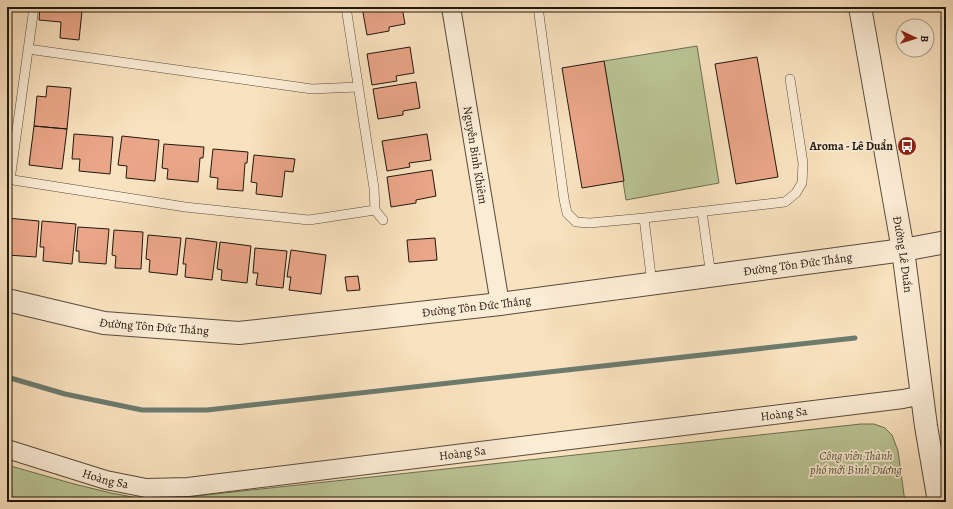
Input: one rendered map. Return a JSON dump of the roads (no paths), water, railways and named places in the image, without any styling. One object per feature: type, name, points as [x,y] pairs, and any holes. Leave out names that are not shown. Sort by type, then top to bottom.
[{"type":"street","name":"Nguyễn Bỉnh Khiêm","points":[[451,7],[500,304]]},
{"type":"street","name":"Đường Lê Duẩn","points":[[860,7],[903,250],[938,502]]},
{"type":"street","name":"Đường Tôn Đức Thắng","points":[[7,300],[104,323],[239,333],[500,304],[903,250],[946,242]]},
{"type":"street","name":"Hoàng Sa","points":[[7,449],[106,480],[146,488],[188,487],[903,399],[922,395]]},
{"type":"lane","points":[[34,7],[8,180],[185,207],[309,220],[375,210]]},
{"type":"lane","points":[[346,7],[374,188],[375,210],[383,220]]},
{"type":"lane","points":[[538,7],[564,199],[567,213],[576,222],[590,223],[644,218],[785,202],[796,193],[802,183],[803,164],[790,79]]},
{"type":"lane","points":[[28,49],[312,89],[358,87]]},
{"type":"lane","points":[[702,212],[711,276]]},
{"type":"lane","points":[[644,218],[652,284]]},
{"type":"waterway","points":[[7,377],[65,394],[142,410],[207,410],[855,338]]},
{"type":"place","name":"Aroma - Lê Duẩn","points":[[907,146]]},
{"type":"park label","name":"Công viên Thành phố mới Bình Dương","points":[[856,463]]}]
